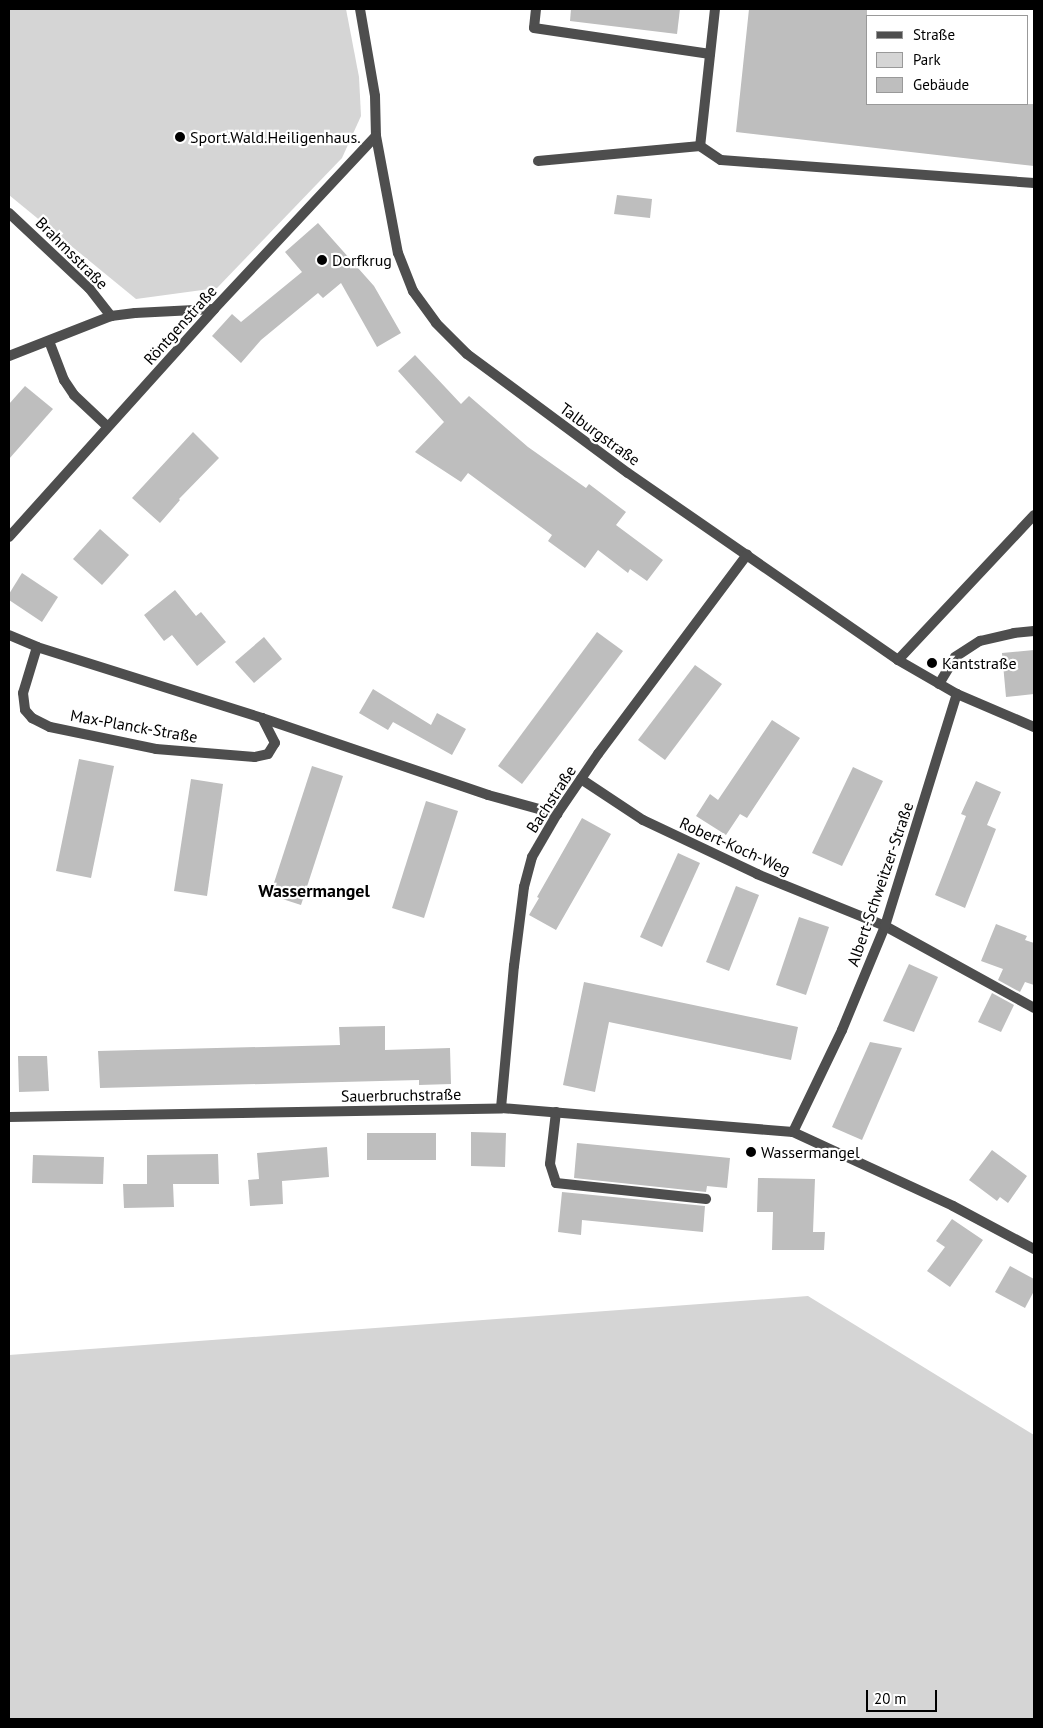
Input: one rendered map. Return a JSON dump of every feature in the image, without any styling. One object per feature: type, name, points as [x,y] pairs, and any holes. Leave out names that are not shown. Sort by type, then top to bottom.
[{"type":"street","name":"Talburgstraße","points":[[360,9],[375,96],[376,136],[398,252],[413,291],[436,323],[467,354],[628,473],[898,660],[957,694],[1034,727]]},
{"type":"street","points":[[536,9],[534,28],[710,54]]},
{"type":"street","points":[[700,146],[715,9]]},
{"type":"street","name":"Röntgenstraße","points":[[9,537],[214,309],[376,136]]},
{"type":"street","points":[[538,161],[700,146],[721,160],[1034,183]]},
{"type":"street","name":"Brahmsstraße","points":[[9,213],[89,288],[111,316]]},
{"type":"street","points":[[9,356],[111,316],[214,309]]},
{"type":"street","points":[[49,340],[64,380],[74,395],[107,426]]},
{"type":"street","points":[[898,660],[1034,515]]},
{"type":"street","name":"Bachstraße","points":[[501,1108],[514,966],[524,888],[532,858],[556,814],[581,778],[747,555]]},
{"type":"street","points":[[939,684],[955,657],[980,641],[1014,633],[1034,631]]},
{"type":"street","points":[[9,635],[37,647],[262,718],[488,795],[556,814]]},
{"type":"street","name":"Max-Planck-Straße","points":[[37,647],[23,693],[25,710],[32,718],[50,727],[156,749],[255,757],[268,754],[275,743],[262,718]]},
{"type":"street","name":"Albert-Schweitzer-Straße","points":[[793,1132],[842,1030],[885,926],[957,694]]},
{"type":"street","name":"Robert-Koch-Weg","points":[[581,778],[642,820],[757,874],[885,926],[1034,1008]]},
{"type":"street","name":"Sauerbruchstraße","points":[[9,1116],[501,1108],[627,1120],[793,1132]]},
{"type":"street","points":[[556,1112],[550,1164],[556,1183],[706,1199]]},
{"type":"street","points":[[793,1132],[954,1206],[1034,1249]]},
{"type":"green space","name":"Sport.Wald.Heiligenhaus.","points":[[9,9],[346,9],[359,77],[361,116],[342,158],[217,288],[136,299],[9,195]]},
{"type":"green space","points":[[808,1296],[1034,1435],[1034,1719],[9,1719],[9,1355]]},
{"type":"building","points":[[571,9],[680,9],[677,34],[570,21]]},
{"type":"building","points":[[749,9],[867,9],[866,105],[1034,104],[1034,166],[736,132]]},
{"type":"building","points":[[617,195],[652,199],[650,218],[614,214]]},
{"type":"building","points":[[318,223],[374,286],[401,333],[377,347],[341,283],[323,298],[318,293],[261,340],[241,363],[212,336],[232,314],[241,322],[302,272],[285,252]]},
{"type":"building","points":[[415,355],[461,404],[469,396],[528,447],[586,488],[589,484],[626,512],[616,525],[663,560],[647,581],[630,569],[628,573],[598,550],[585,568],[548,541],[552,535],[468,473],[461,482],[415,452],[444,422],[398,371]]},
{"type":"building","points":[[25,386],[53,409],[9,459],[9,404]]},
{"type":"building","points":[[193,432],[219,458],[179,499],[160,523],[132,498]]},
{"type":"building","points":[[100,529],[129,555],[102,585],[73,559]]},
{"type":"building","points":[[22,573],[58,597],[42,622],[9,600],[9,594]]},
{"type":"building","points":[[175,590],[196,616],[201,612],[226,642],[197,666],[172,635],[164,641],[144,615]]},
{"type":"building","points":[[597,632],[623,651],[522,784],[498,766]]},
{"type":"building","points":[[264,637],[282,659],[254,683],[235,662]]},
{"type":"building","points":[[1034,650],[1034,694],[1006,697],[1002,653]]},
{"type":"building","points":[[695,665],[722,684],[665,760],[638,740]]},
{"type":"building","points":[[373,689],[431,725],[437,713],[466,729],[452,755],[393,722],[388,730],[359,713]]},
{"type":"building","points":[[772,720],[800,738],[747,818],[740,814],[726,835],[696,816],[710,794],[718,800]]},
{"type":"building","points":[[79,759],[114,766],[91,878],[56,871]]},
{"type":"building","points":[[312,766],[343,776],[301,905],[270,895]]},
{"type":"building","points":[[853,767],[883,781],[842,866],[812,853]]},
{"type":"building","points":[[191,779],[223,784],[207,896],[174,891]]},
{"type":"building","points":[[976,781],[1001,792],[987,825],[996,829],[965,908],[935,895],[966,816],[961,814]]},
{"type":"building","points":[[426,801],[458,811],[424,918],[392,908]]},
{"type":"building","points":[[582,818],[611,834],[556,930],[529,915],[539,898],[537,897]]},
{"type":"building","points":[[678,853],[700,863],[662,947],[640,937]]},
{"type":"building","points":[[736,886],[759,895],[729,971],[706,962]]},
{"type":"building","points":[[799,917],[829,927],[806,995],[776,985]]},
{"type":"building","points":[[996,924],[1027,936],[1025,940],[1034,943],[1034,985],[1025,982],[1020,992],[998,980],[1003,969],[981,961]]},
{"type":"building","points":[[909,964],[938,977],[914,1032],[883,1021]]},
{"type":"building","points":[[584,982],[798,1027],[791,1060],[609,1022],[595,1092],[563,1085]]},
{"type":"building","points":[[992,993],[1014,1005],[1001,1032],[978,1022]]},
{"type":"building","points":[[385,1026],[385,1050],[450,1048],[451,1084],[419,1085],[419,1080],[100,1088],[98,1051],[340,1045],[339,1027]]},
{"type":"building","points":[[870,1042],[902,1048],[862,1140],[832,1127]]},
{"type":"building","points":[[18,1056],[47,1056],[49,1091],[19,1092]]},
{"type":"building","points":[[471,1132],[506,1133],[505,1167],[471,1166]]},
{"type":"building","points":[[367,1133],[436,1133],[436,1160],[367,1160]]},
{"type":"building","points":[[577,1143],[730,1158],[727,1188],[707,1186],[706,1192],[574,1178]]},
{"type":"building","points":[[327,1147],[329,1177],[282,1181],[283,1204],[250,1206],[248,1180],[259,1179],[257,1153]]},
{"type":"building","points":[[992,1150],[1027,1176],[1008,1203],[1000,1197],[997,1201],[969,1180]]},
{"type":"building","points":[[218,1154],[219,1184],[173,1184],[174,1207],[124,1208],[123,1184],[147,1184],[147,1155]]},
{"type":"building","points":[[33,1155],[104,1157],[103,1184],[32,1183]]},
{"type":"building","points":[[758,1178],[815,1179],[813,1232],[825,1232],[824,1250],[772,1250],[773,1212],[757,1212]]},
{"type":"building","points":[[562,1192],[705,1206],[703,1232],[582,1220],[581,1235],[558,1232]]},
{"type":"building","points":[[952,1219],[983,1240],[950,1287],[927,1271],[945,1247],[936,1241]]},
{"type":"building","points":[[1010,1266],[1034,1279],[1034,1291],[1025,1308],[995,1292]]},
{"type":"place","name":"Sport.Wald.Heiligenhaus.","points":[[180,137]]},
{"type":"place","name":"Dorfkrug","points":[[322,260]]},
{"type":"place","name":"Kantstraße","points":[[932,663]]},
{"type":"place","name":"Wassermangel","points":[[751,1152]]},
{"type":"district","name":"Wassermangel","points":[[314,891]]}]
